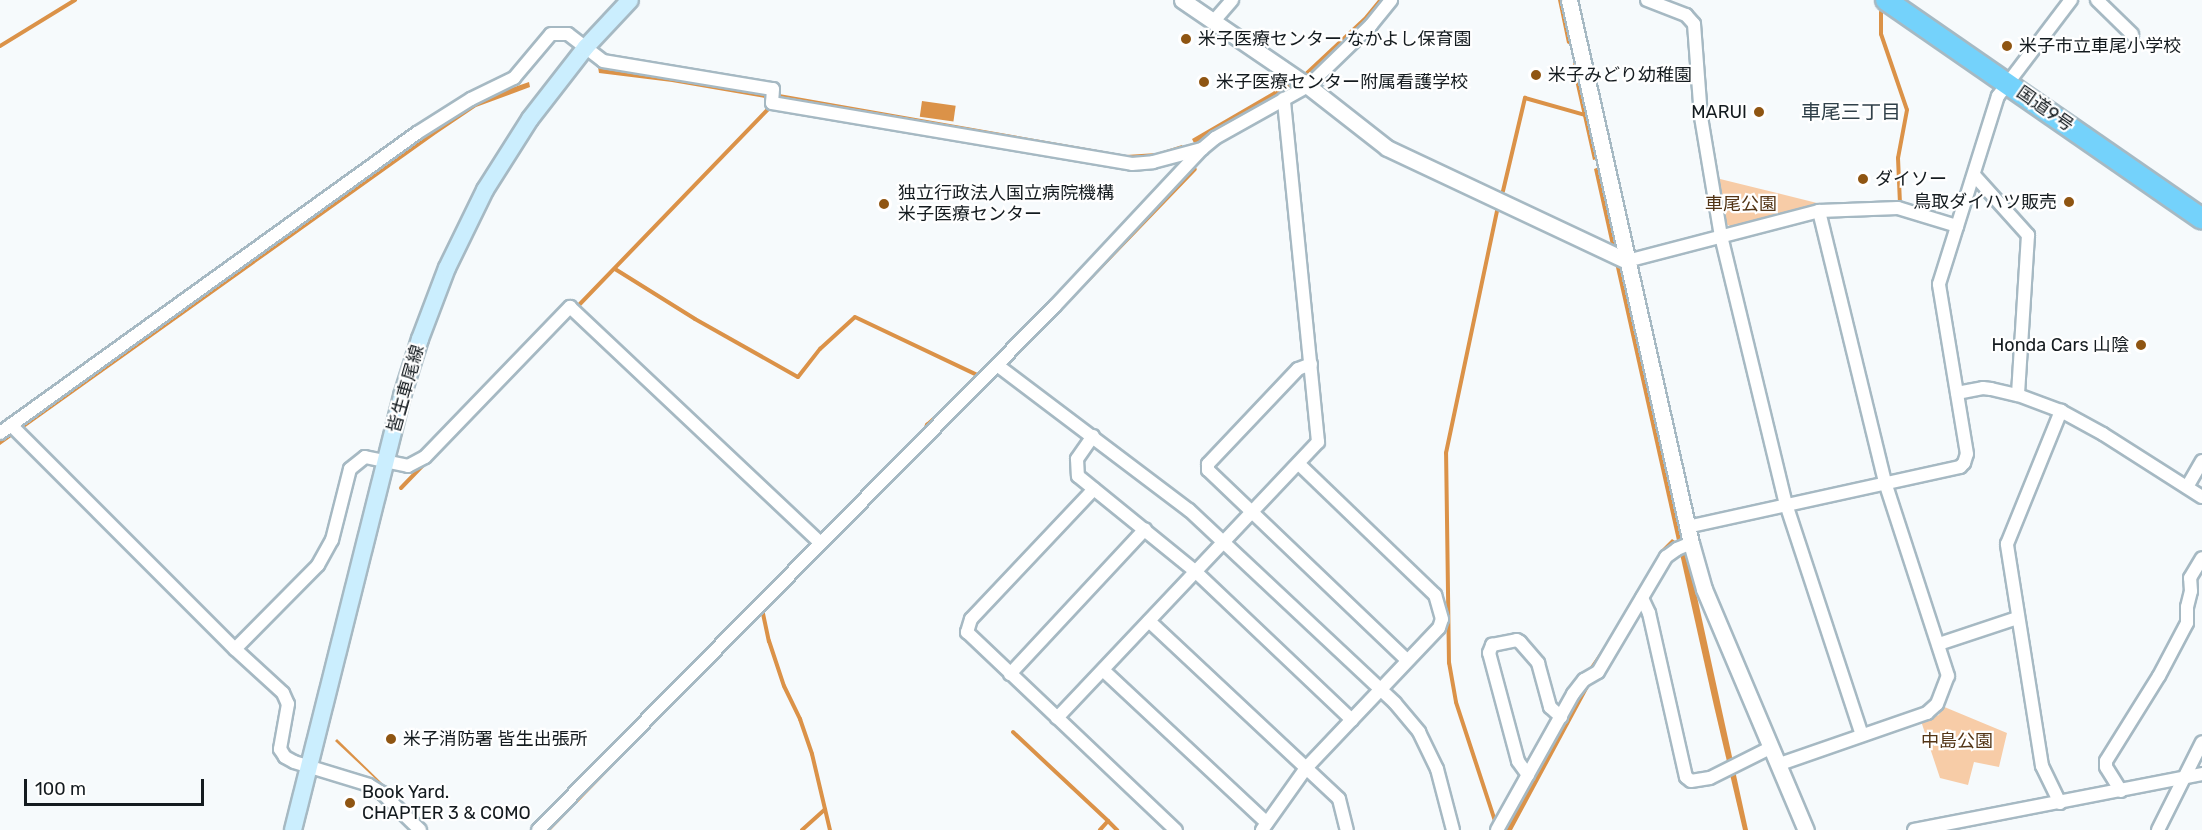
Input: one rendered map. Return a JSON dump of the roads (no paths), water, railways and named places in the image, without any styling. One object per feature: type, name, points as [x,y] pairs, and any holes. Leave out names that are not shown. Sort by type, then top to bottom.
[{"type":"highway","name":"国道9号","points":[[1886,0],[2202,219]]},
{"type":"main road","name":"皆生車尾線","points":[[293,830],[386,463],[420,339],[447,268],[485,190],[530,119],[586,47],[630,0]]},
{"type":"street","points":[[1182,0],[1308,86],[1387,148],[1627,261],[1819,211],[1898,208],[1957,226]]},
{"type":"street","points":[[1213,22],[1232,0]]},
{"type":"street","points":[[538,830],[997,365],[1202,150],[1215,138],[1308,86],[1371,25],[1391,0]]},
{"type":"street","points":[[1571,0],[1687,527],[1684,546],[1780,764],[1806,830]]},
{"type":"street","points":[[1647,0],[1686,15],[1694,24],[1701,117],[1721,236],[1786,504],[1862,735]]},
{"type":"street","points":[[1687,527],[1960,467],[1964,463],[1967,454],[1939,284],[1998,96],[2071,0]]},
{"type":"street","points":[[2097,0],[2132,34]]},
{"type":"street","points":[[420,830],[382,793],[369,785],[310,765],[294,762],[282,753],[280,749],[288,709],[287,700],[10,431],[417,133],[471,99],[514,78],[551,34],[568,34],[603,61],[773,89],[772,103],[1118,162],[1152,162],[1202,150]]},
{"type":"street","points":[[1057,718],[1318,442],[1284,99]]},
{"type":"street","points":[[1974,175],[2028,235],[2018,395]]},
{"type":"street","points":[[1780,764],[1934,709],[1948,676],[1885,482],[1819,211]]},
{"type":"street","points":[[235,649],[318,565],[332,540],[350,469],[365,457],[408,466],[425,457],[570,307],[820,543]]},
{"type":"street","points":[[1311,364],[1298,369],[1208,464],[1208,470],[1407,660]]},
{"type":"street","points":[[997,365],[1152,480],[1224,542],[1380,688],[1409,718],[1427,747],[1437,769],[1453,830]]},
{"type":"street","points":[[1957,393],[1983,388],[2018,395],[2061,411],[2202,498]]},
{"type":"street","points":[[2060,802],[2042,766],[2017,618],[2008,538],[2061,411]]},
{"type":"street","points":[[1093,436],[1077,459],[1078,476],[1196,572],[1352,720]]},
{"type":"street","points":[[2187,487],[2202,461]]},
{"type":"street","points":[[1103,669],[1265,827],[1306,768],[1439,628],[1442,619],[1439,602],[1299,464]]},
{"type":"street","points":[[1094,489],[967,625],[971,638],[1176,830]]},
{"type":"street","points":[[1010,674],[1145,529]]},
{"type":"street","points":[[1497,830],[1561,717],[1642,598],[1666,557],[1684,546]]},
{"type":"street","points":[[2121,791],[2106,767],[2106,761],[2159,676],[2187,623],[2187,608],[2191,591],[2190,578],[2202,558]]},
{"type":"street","points":[[1642,598],[1649,613],[1684,774],[1691,781],[1710,778],[1772,747]]},
{"type":"street","points":[[1939,644],[2017,618]]},
{"type":"street","points":[[1149,621],[1339,799],[1347,830]]},
{"type":"street","points":[[1528,775],[1515,750],[1489,653],[1492,645],[1517,640],[1521,642],[1539,663],[1550,707],[1561,717]]},
{"type":"street","points":[[2158,830],[2202,742]]},
{"type":"street","points":[[1916,830],[2202,774]]},
{"type":"waterway","points":[[0,46],[75,0]]},
{"type":"waterway","points":[[1881,12],[1881,34],[1907,110],[1898,158],[1900,204]]},
{"type":"waterway","points":[[1503,191],[1525,98],[1585,115]]},
{"type":"waterway","points":[[578,306],[771,106]]},
{"type":"waterway","points":[[1065,304],[1195,169]]},
{"type":"waterway","points":[[1496,824],[1456,702],[1449,663],[1446,453],[1497,210]]},
{"type":"waterway","points":[[615,269],[695,319],[798,377],[820,349],[855,317],[977,375]]},
{"type":"waterway","points":[[824,547],[1060,310]]},
{"type":"waterway","points":[[924,432],[927,425],[960,395]]},
{"type":"waterway","points":[[401,488],[427,461]]},
{"type":"waterway","points":[[772,584],[788,568]]},
{"type":"waterway","points":[[762,609],[769,641],[784,686],[800,719],[812,754],[830,830]]},
{"type":"waterway","points":[[548,830],[712,662]]},
{"type":"waterway","points":[[1013,732],[1108,821],[1100,830]]},
{"type":"waterway","points":[[802,830],[825,809]]},
{"type":"waterway","points":[[1108,821],[1117,830]]},
{"type":"place","name":"米子医療センター なかよし保育園","points":[[1186,39]]},
{"type":"place","name":"米子市立車尾小学校","points":[[2007,46]]},
{"type":"place","name":"米子みどり幼稚園","points":[[1536,75]]},
{"type":"place","name":"米子医療センター附属看護学校","points":[[1204,82]]},
{"type":"place","name":"MARUI","points":[[1759,112]]},
{"type":"place","name":"ダイソー","points":[[1863,179]]},
{"type":"place","name":"鳥取ダイハツ販売","points":[[2069,202]]},
{"type":"place","name":"独立行政法人国立病院機構 米子医療センター","points":[[884,204]]},
{"type":"place","name":"Honda Cars 山陰","points":[[2141,345]]},
{"type":"place","name":"米子消防署 皆生出張所","points":[[391,739]]},
{"type":"place","name":"Book Yard. CHAPTER 3 & COMO","points":[[350,803]]},
{"type":"district","name":"車尾三丁目","points":[[1851,112]]},
{"type":"park label","name":"車尾公園","points":[[1741,204]]},
{"type":"park label","name":"中島公園","points":[[1957,741]]}]
